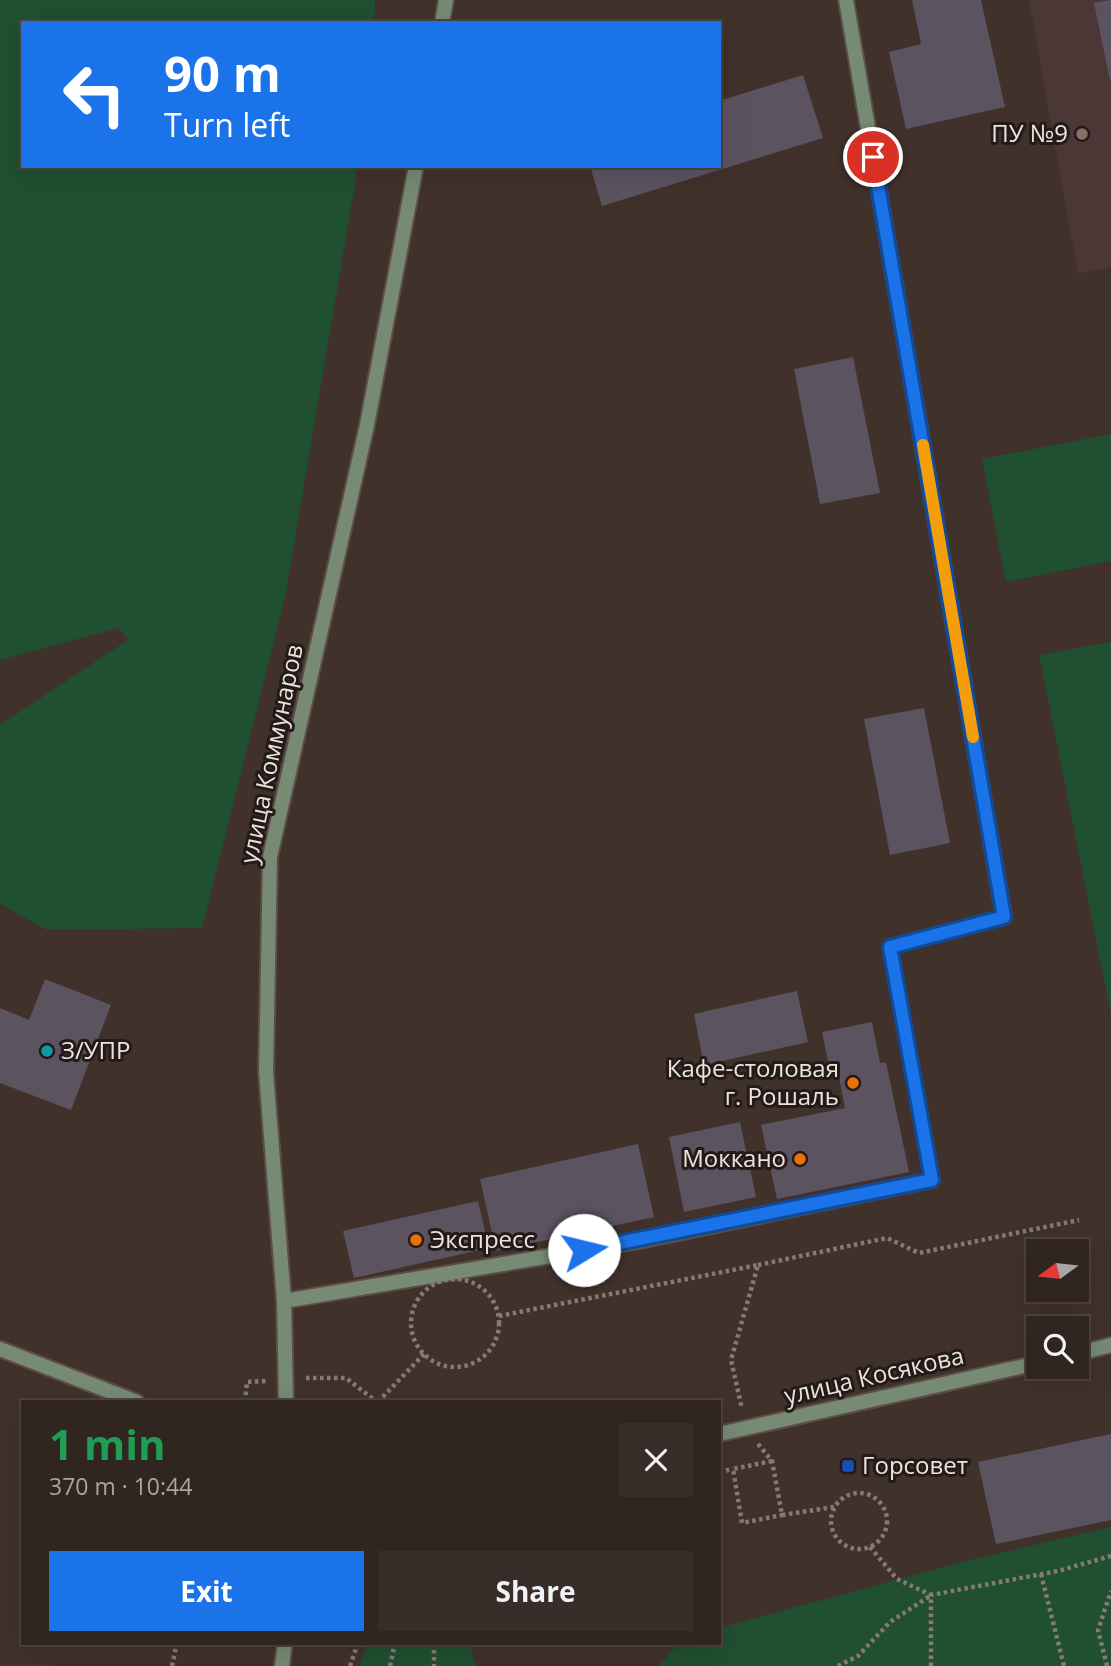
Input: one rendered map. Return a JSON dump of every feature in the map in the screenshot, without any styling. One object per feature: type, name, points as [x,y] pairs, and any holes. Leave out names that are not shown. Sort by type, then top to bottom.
[{"type":"street","points":[[442,21],[446,0]]},
{"type":"street","points":[[846,0],[1004,917]]},
{"type":"street","name":"улица Коммунаров","points":[[286,1400],[284,1301],[266,1072],[270,857],[367,425],[416,168]]},
{"type":"street","points":[[284,1301],[639,1241],[932,1180]]},
{"type":"street","points":[[1089,1351],[1111,1345]]},
{"type":"street","points":[[0,1349],[132,1400]]},
{"type":"street","name":"улица Косякова","points":[[721,1434],[1026,1366]]},
{"type":"street","points":[[282,1666],[285,1645]]},
{"type":"lane","points":[[932,1180],[890,947],[1004,917]]},
{"type":"path","points":[[499,1316],[887,1238],[919,1254],[1079,1220]]},
{"type":"path","points":[[758,1265],[731,1360],[746,1428],[772,1461],[782,1516]]},
{"type":"path","points":[[448,1279],[475,1283],[487,1291],[499,1316],[495,1343],[475,1363],[448,1367],[424,1354],[411,1330],[415,1302],[435,1283],[448,1279]]},
{"type":"path","points":[[380,1400],[424,1354]]},
{"type":"path","points":[[721,1472],[772,1461]]},
{"type":"path","points":[[733,1469],[742,1523],[834,1507],[853,1493],[864,1493],[875,1497],[883,1506],[887,1525],[884,1534],[870,1547],[859,1549],[838,1540],[831,1518],[834,1507]]},
{"type":"path","points":[[870,1547],[897,1578],[931,1595]]},
{"type":"path","points":[[838,1666],[858,1656],[890,1622],[931,1595],[1041,1574],[1111,1556]]},
{"type":"path","points":[[1041,1574],[1064,1666]]},
{"type":"path","points":[[1107,1666],[1098,1630],[1111,1591]]},
{"type":"path","points":[[931,1595],[931,1666]]},
{"type":"path","points":[[172,1666],[177,1645]]},
{"type":"path","points":[[350,1666],[357,1645]]},
{"type":"path","points":[[390,1666],[395,1645]]},
{"type":"path","points":[[434,1645],[435,1666]]},
{"type":"shaded area","name":"ПУ №9","points":[[1029,0],[1111,0],[1111,267],[1078,274]]},
{"type":"green space","points":[[0,0],[375,0],[374,21],[21,21],[21,168],[358,168],[285,598],[202,928],[47,930],[0,904],[0,725],[128,640],[119,628],[0,660]]},
{"type":"green space","points":[[1111,434],[1111,561],[1006,582],[982,459]]},
{"type":"green space","points":[[1111,642],[1111,1015],[1039,655]]},
{"type":"green space","points":[[1111,1527],[1111,1666],[659,1666],[676,1645],[721,1645],[721,1627],[962,1562]]},
{"type":"green space","points":[[366,1645],[470,1645],[475,1666],[360,1666]]},
{"type":"building","points":[[912,0],[981,0],[1005,107],[906,129],[889,52],[921,44]]},
{"type":"building","points":[[1111,0],[1111,80],[1110,80],[1094,3]]},
{"type":"building","points":[[803,75],[823,138],[602,206],[591,168],[721,168],[721,100]]},
{"type":"building","points":[[853,357],[880,493],[820,504],[794,369]]},
{"type":"building","points":[[924,708],[950,843],[890,855],[864,719]]},
{"type":"building","name":"З/УПР","points":[[45,979],[111,1005],[71,1110],[0,1083],[0,1008],[29,1020]]},
{"type":"building","points":[[797,991],[808,1042],[704,1065],[694,1014]]},
{"type":"building","points":[[872,1022],[880,1063],[886,1062],[909,1172],[777,1199],[761,1125],[845,1108],[838,1072],[831,1074],[822,1032]]},
{"type":"building","points":[[740,1122],[756,1197],[684,1212],[669,1137]]},
{"type":"building","points":[[638,1144],[654,1217],[496,1251],[480,1179]]},
{"type":"building","points":[[478,1201],[489,1248],[354,1278],[343,1231]]},
{"type":"building","points":[[1111,1434],[1111,1520],[996,1544],[978,1462]]},
{"type":"slow traffic","points":[[923,445],[973,737]]},
{"type":"place","name":"ПУ №9","points":[[1082,134]]},
{"type":"place","name":"З/УПР","points":[[47,1051]]},
{"type":"place","name":"Кафе-столовая г. Рошаль","points":[[853,1083]]},
{"type":"place","name":"Моккано","points":[[800,1159]]},
{"type":"place","name":"Экспресс","points":[[416,1240]]},
{"type":"place","name":"Горсовет","points":[[848,1466]]},
{"type":"route","points":[[584,1250],[932,1180],[890,947],[1004,917],[873,157]]}]
